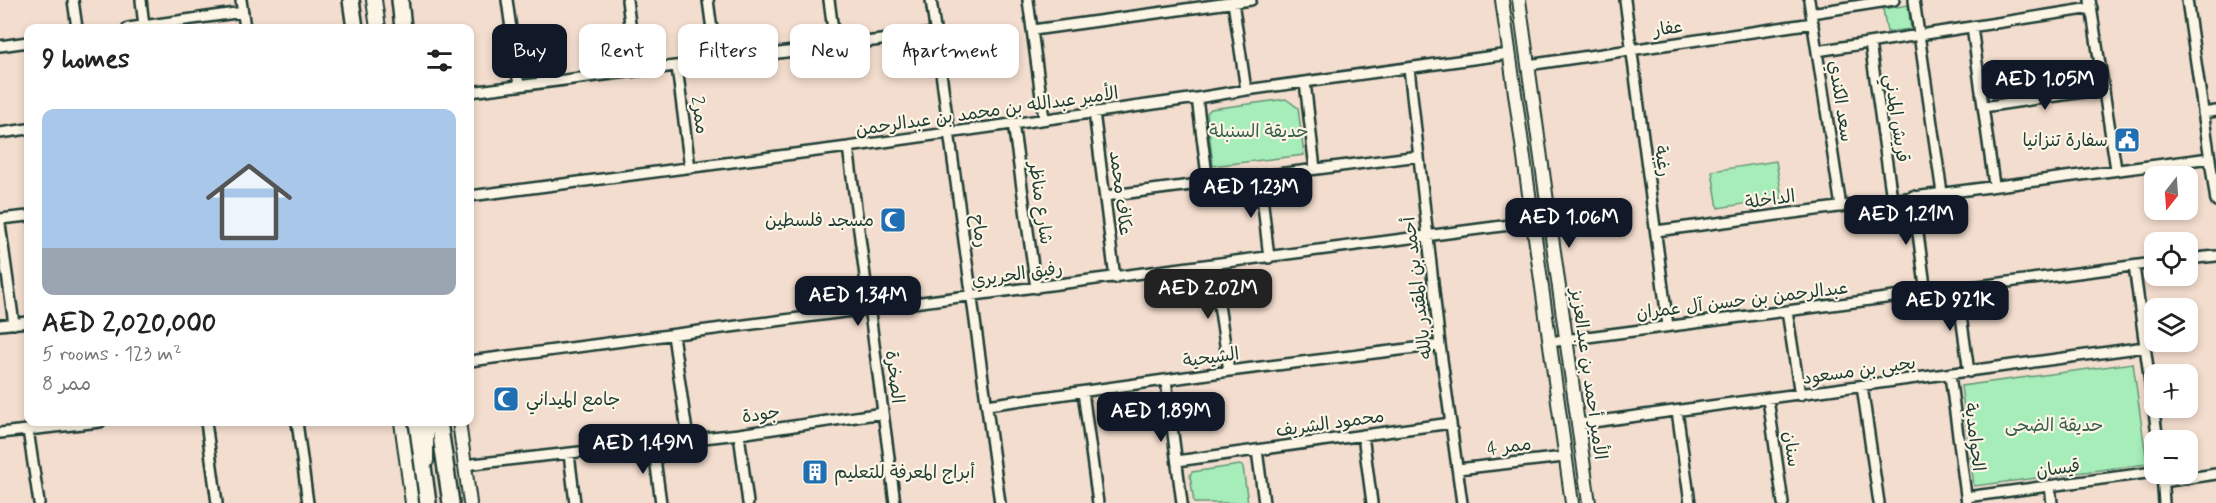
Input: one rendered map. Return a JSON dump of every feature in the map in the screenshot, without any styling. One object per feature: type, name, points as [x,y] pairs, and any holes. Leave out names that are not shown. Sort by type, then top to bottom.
[{"type":"main road","points":[[351,0],[354,24]]},
{"type":"main road","points":[[374,0],[377,24]]},
{"type":"main road","points":[[400,0],[405,24]]},
{"type":"main road","points":[[418,426],[428,503]]},
{"type":"main road","points":[[425,480],[427,426]]},
{"type":"main road","points":[[440,426],[451,503]]},
{"type":"street","points":[[73,0],[77,24]]},
{"type":"street","points":[[141,0],[144,24]]},
{"type":"street","points":[[241,0],[244,24]]},
{"type":"street","points":[[507,0],[519,86]]},
{"type":"street","points":[[627,0],[630,24]]},
{"type":"street","points":[[708,0],[711,24]]},
{"type":"street","points":[[829,0],[832,24]]},
{"type":"street","name":"رماح","points":[[932,0],[935,24]]},
{"type":"street","points":[[1028,0],[1044,119]]},
{"type":"street","points":[[1033,30],[1207,3],[1251,0]]},
{"type":"street","name":"الأمير أحمد بن عبدالعزيز","points":[[1502,0],[1572,503]]},
{"type":"street","name":"الأمير أحمد بن عبدالعزيز","points":[[1519,0],[1589,503]]},
{"type":"street","name":"رغبة","points":[[1625,0],[1668,326]]},
{"type":"street","name":"سعد الكندي","points":[[1809,0],[1841,207]]},
{"type":"street","points":[[1811,13],[1862,2],[1894,0]]},
{"type":"street","points":[[1914,0],[1942,193]]},
{"type":"street","points":[[2187,0],[2216,201]]},
{"type":"street","points":[[1233,2],[1246,90]]},
{"type":"street","points":[[1817,51],[1972,27],[2091,4],[2116,170]]},
{"type":"street","points":[[171,24],[243,12]]},
{"type":"street","name":"عفار","points":[[1528,65],[1812,23]]},
{"type":"street","points":[[1972,27],[1994,185]]},
{"type":"street","points":[[0,46],[24,43]]},
{"type":"street","name":"قريش المدني","points":[[1870,43],[1892,199]]},
{"type":"street","name":"الأمير عبدالله بن محمد بن عبدالرحمن","points":[[474,195],[848,147],[1509,54]]},
{"type":"street","points":[[666,68],[677,67]]},
{"type":"street","name":"ممر2","points":[[677,67],[690,168]]},
{"type":"street","name":"أحمد بن المقتدر بالله","points":[[1409,68],[1440,345],[1462,503]]},
{"type":"street","points":[[474,92],[581,78]]},
{"type":"street","name":"رماح","points":[[942,78],[1000,503]]},
{"type":"street","points":[[1305,82],[1315,169]]},
{"type":"street","points":[[1983,107],[2104,89]]},
{"type":"street","points":[[1197,99],[1208,183]]},
{"type":"street","points":[[2203,113],[2216,111]]},
{"type":"street","name":"عكاف محمد","points":[[1094,112],[1115,278]]},
{"type":"street","name":"شارع مناظر","points":[[1013,123],[1036,288]]},
{"type":"street","points":[[0,133],[24,130]]},
{"type":"street","name":"الصخرة","points":[[848,147],[895,503]]},
{"type":"street","points":[[1106,196],[1419,156]]},
{"type":"street","name":"الداخلة","points":[[1656,231],[2210,158]]},
{"type":"street","points":[[1260,178],[1269,258]]},
{"type":"street","points":[[1913,196],[1926,293]]},
{"type":"street","points":[[0,219],[24,216]]},
{"type":"street","name":"رفيق الحريري","points":[[474,360],[1533,222]]},
{"type":"street","points":[[0,224],[14,324]]},
{"type":"street","points":[[2198,258],[2216,256]]},
{"type":"street","points":[[1539,262],[1555,259]]},
{"type":"street","name":"عبدالرحمن بن حسن آل عمران","points":[[1549,342],[2144,264]]},
{"type":"street","points":[[1213,265],[1229,370]]},
{"type":"street","points":[[2134,266],[2144,340]]},
{"type":"street","points":[[1958,288],[1969,372]]},
{"type":"street","points":[[1787,311],[1800,394]]},
{"type":"street","points":[[0,325],[24,323]]},
{"type":"street","points":[[673,335],[688,439]]},
{"type":"street","name":"الشيحية","points":[[987,405],[1229,370],[1440,345]]},
{"type":"street","name":"يحيى بن مسعود","points":[[1578,424],[2144,347]]},
{"type":"street","points":[[2146,352],[2156,430]]},
{"type":"street","name":"الحوامدية","points":[[1950,375],[1966,500]]},
{"type":"street","points":[[1166,380],[1182,503]]},
{"type":"street","points":[[1862,386],[1879,503]]},
{"type":"street","points":[[1083,392],[1098,503]]},
{"type":"street","name":"سنان","points":[[1768,399],[1783,503]]},
{"type":"street","points":[[1677,411],[1690,503]]},
{"type":"street","name":"جودة","points":[[464,465],[739,434],[883,413]]},
{"type":"street","name":"محمود الشريف","points":[[1177,461],[1451,423]]},
{"type":"street","points":[[0,433],[64,426]]},
{"type":"street","points":[[207,426],[217,503]]},
{"type":"street","points":[[298,426],[308,503]]},
{"type":"street","points":[[402,426],[412,503]]},
{"type":"street","points":[[459,426],[470,503]]},
{"type":"street","points":[[28,430],[39,503]]},
{"type":"street","points":[[739,434],[748,503]]},
{"type":"street","points":[[1363,435],[1372,503]]},
{"type":"street","points":[[653,444],[661,503]]},
{"type":"street","points":[[1257,450],[1264,503]]},
{"type":"street","points":[[569,454],[575,503]]},
{"type":"street","name":"ممر 4","points":[[1458,469],[1564,457]]},
{"type":"street","name":"قيسان","points":[[1966,500],[2144,473]]},
{"type":"street","points":[[2198,475],[2216,474]]},
{"type":"street","points":[[2162,484],[2164,503]]},
{"type":"street","points":[[2050,486],[2052,503]]},
{"type":"green space","points":[[1908,5],[1911,29],[1887,32],[1883,9]]},
{"type":"green space","name":"حديقة السنبلة","points":[[1286,99],[1298,108],[1304,155],[1213,166],[1207,113],[1211,109]]},
{"type":"green space","points":[[1776,161],[1782,198],[1718,208],[1712,171]]},
{"type":"green space","name":"حديقة الضحى","points":[[2133,363],[2144,442],[2144,464],[1974,486],[1961,386]]},
{"type":"green space","points":[[1240,465],[1243,467],[1248,503],[1194,503],[1190,475],[1192,472]]},
{"type":"place","name":"سفارة تنزانيا","points":[[2127,140]]},
{"type":"place","name":"مسجد فلسطين","points":[[893,220]]},
{"type":"place","name":"جامع الميداني","points":[[506,399]]},
{"type":"place","name":"أبراج المعرفة للتعليم","points":[[815,472]]}]
